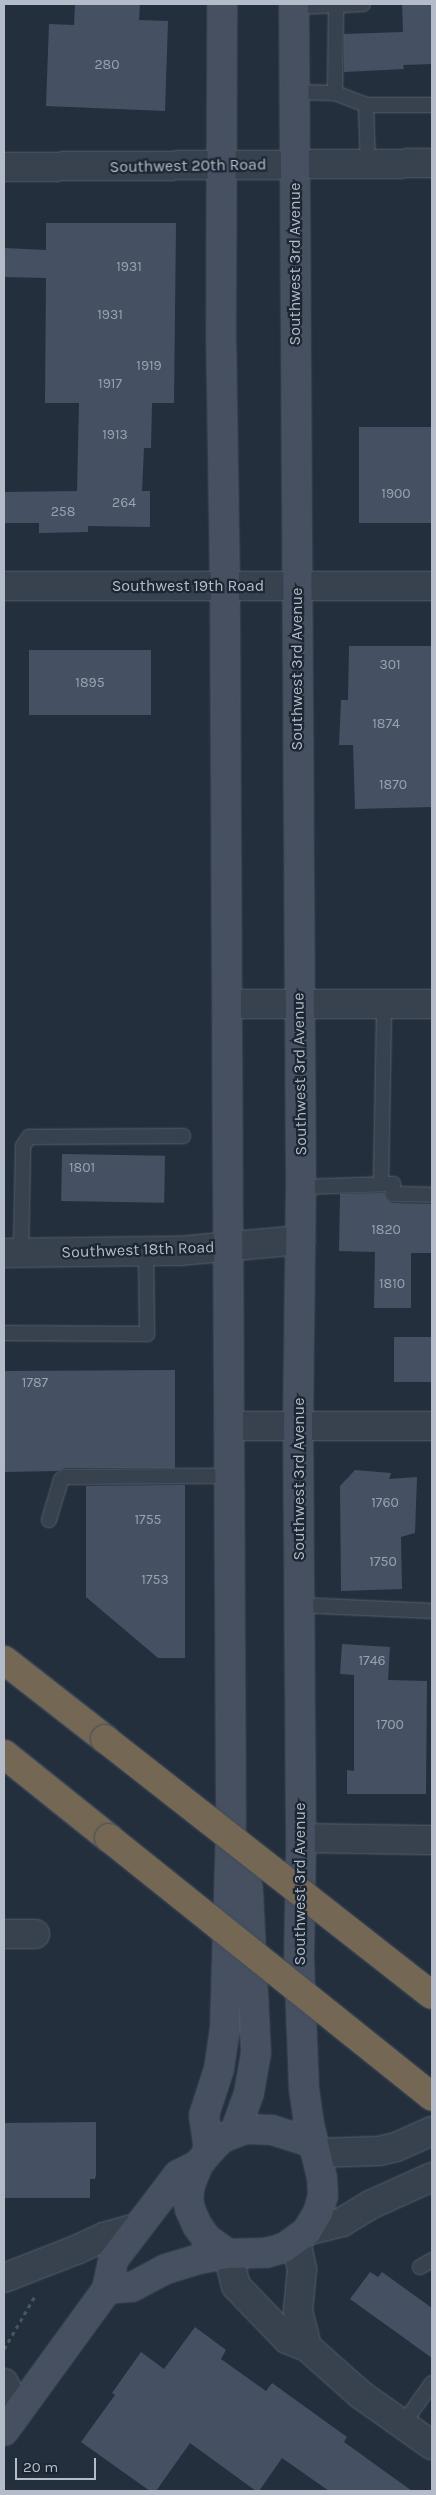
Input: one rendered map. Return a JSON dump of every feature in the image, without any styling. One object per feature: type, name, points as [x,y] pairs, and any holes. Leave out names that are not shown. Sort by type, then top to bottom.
[{"type":"highway","points":[[4,1660],[432,1995]]},
{"type":"highway","points":[[4,1754],[432,2097]]},
{"type":"main road","points":[[222,4],[228,1476],[232,1822],[225,2028],[219,2069],[204,2115],[203,2158],[190,2186],[188,2198],[190,2209],[197,2225],[207,2239],[228,2254]]},
{"type":"main road","name":"Southwest 3rd Avenue","points":[[294,5],[301,1187],[298,1427],[301,1838],[299,1961],[302,2068],[307,2112],[314,2148]]},
{"type":"main road","points":[[232,1822],[248,1889],[256,2053],[249,2093],[235,2132]]},
{"type":"main road","points":[[10,2421],[107,2289],[113,2260],[178,2175],[203,2158],[222,2138],[235,2132],[260,2128],[272,2130],[314,2148],[322,2178],[323,2196],[318,2213],[301,2236],[266,2253],[228,2254],[176,2266],[132,2287],[107,2289]]},
{"type":"street","name":"Southwest 20th Road","points":[[4,167],[432,163]]},
{"type":"street","name":"Southwest 19th Road","points":[[4,586],[432,586]]},
{"type":"street","points":[[227,1004],[432,1004]]},
{"type":"street","name":"Southwest 18th Road","points":[[12,1253],[146,1252],[301,1240]]},
{"type":"street","points":[[228,1426],[432,1426]]},
{"type":"street","points":[[301,1838],[432,1840]]},
{"type":"street","points":[[4,1934],[35,1934]]},
{"type":"street","points":[[314,2148],[379,2151],[396,2147],[432,2131]]},
{"type":"street","points":[[307,2347],[298,2311],[302,2269],[301,2236],[342,2222],[393,2194],[432,2177]]},
{"type":"street","points":[[4,2278],[104,2237],[138,2228]]},
{"type":"street","points":[[228,2254],[236,2286],[287,2339],[307,2347],[342,2380],[432,2445]]},
{"type":"street","points":[[4,2383],[10,2421]]},
{"type":"lane","points":[[294,5],[336,6],[363,4]]},
{"type":"lane","points":[[336,6],[336,93]]},
{"type":"lane","points":[[295,92],[336,93],[366,105],[432,105]]},
{"type":"lane","points":[[366,105],[368,164]]},
{"type":"lane","points":[[380,1184],[384,1004]]},
{"type":"lane","points":[[12,1253],[22,1146],[29,1137],[183,1136]]},
{"type":"lane","points":[[301,1187],[393,1184],[393,1194],[432,1195]]},
{"type":"lane","points":[[4,1333],[147,1334],[146,1252]]},
{"type":"lane","points":[[49,1520],[61,1480],[65,1477],[228,1476]]},
{"type":"lane","points":[[299,1605],[432,1611]]},
{"type":"lane","points":[[420,2267],[432,2260]]},
{"type":"lane","points":[[403,2424],[432,2383]]},
{"type":"path","points":[[4,2349],[37,2294]]},
{"type":"building","points":[[75,4],[140,4],[139,20],[168,21],[165,111],[46,106],[49,24],[74,25]]},
{"type":"building","points":[[402,4],[432,4],[432,64],[403,65],[404,69],[344,72],[344,34],[403,32]]},
{"type":"building","points":[[46,223],[176,223],[174,403],[152,403],[151,448],[144,448],[142,491],[150,491],[150,527],[88,526],[88,532],[39,533],[39,523],[4,523],[4,492],[77,491],[79,403],[45,403],[46,278],[4,277],[4,248],[46,250]]},
{"type":"building","points":[[359,427],[432,427],[432,523],[359,523]]},
{"type":"building","points":[[349,646],[432,646],[432,807],[355,809],[353,745],[339,745],[341,700],[348,700]]},
{"type":"building","points":[[29,650],[151,650],[151,715],[29,715]]},
{"type":"building","points":[[62,1154],[165,1156],[164,1203],[61,1201]]},
{"type":"building","points":[[384,1193],[386,1199],[392,1203],[432,1204],[432,1253],[411,1253],[411,1308],[374,1308],[375,1252],[339,1251],[340,1194]]},
{"type":"building","points":[[394,1337],[431,1337],[431,1382],[394,1382]]},
{"type":"building","points":[[175,1370],[175,1468],[65,1468],[58,1471],[4,1472],[4,1371]]},
{"type":"building","points":[[355,1470],[391,1473],[389,1479],[417,1477],[415,1533],[401,1537],[402,1589],[341,1591],[340,1486]]},
{"type":"building","points":[[185,1485],[185,1658],[158,1658],[86,1597],[86,1486]]},
{"type":"building","points":[[342,1644],[390,1647],[388,1680],[427,1681],[426,1794],[347,1794],[347,1770],[354,1771],[354,1675],[340,1674]]},
{"type":"building","points":[[96,2122],[96,2175],[95,2179],[90,2179],[90,2198],[4,2198],[4,2123]]},
{"type":"building","points":[[370,2272],[378,2277],[382,2272],[432,2308],[432,2358],[350,2299]]},
{"type":"building","points":[[195,2327],[226,2350],[221,2359],[266,2391],[272,2383],[347,2437],[344,2442],[412,2491],[329,2491],[282,2458],[259,2491],[256,2491],[190,2443],[156,2491],[150,2491],[81,2442],[115,2395],[112,2393],[141,2352],[164,2369]]}]
